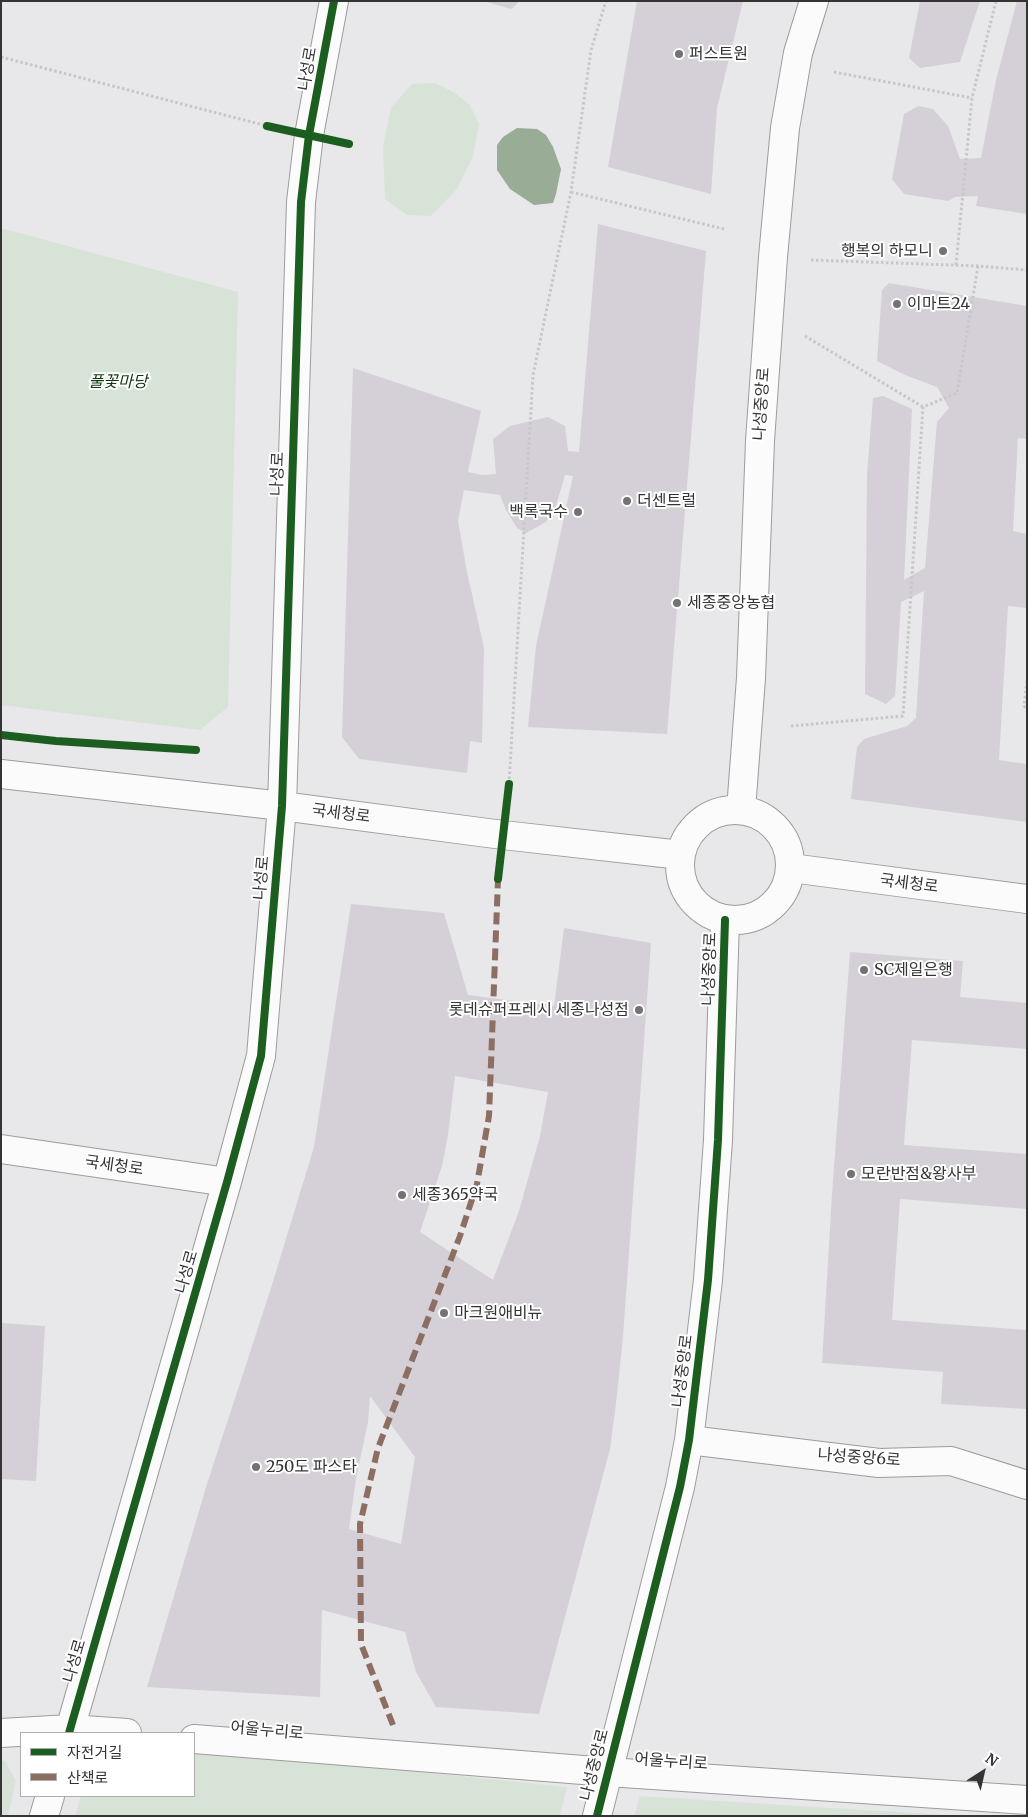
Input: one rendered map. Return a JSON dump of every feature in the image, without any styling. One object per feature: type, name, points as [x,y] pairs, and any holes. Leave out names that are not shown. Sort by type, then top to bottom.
[{"type":"street","name":"나성로","points":[[69,1731],[227,1182],[261,1056],[282,806],[301,202],[309,135],[334,1]]},
{"type":"street","name":"나성중앙로","points":[[741,810],[751,678],[760,441],[774,237],[785,128],[798,53],[814,1]]},
{"type":"street","name":"국세청로","points":[[1,774],[681,855]]},
{"type":"street","points":[[741,810],[757,815],[772,824],[782,837],[789,852],[791,868],[787,887],[777,902],[762,914],[744,920],[725,920],[709,914],[695,903],[685,889],[680,872],[681,855],[686,839],[696,826],[710,816],[725,811],[741,810]]},
{"type":"street","name":"국세청로","points":[[791,868],[1027,899]]},
{"type":"street","name":"나성중앙로","points":[[597,1816],[680,1487],[689,1440],[708,1280],[718,1140],[725,920]]},
{"type":"street","name":"국세청로","points":[[1,1149],[227,1182]]},
{"type":"street","name":"나성중앙6로","points":[[689,1440],[879,1463],[951,1461],[1027,1485]]},
{"type":"street","points":[[1,1733],[20,1732]]},
{"type":"street","points":[[35,1732],[98,1732]]},
{"type":"street","name":"어울누리로","points":[[195,1739],[608,1772],[1027,1800]]},
{"type":"street","points":[[44,1816],[50,1797]]},
{"type":"path","points":[[503,835],[509,784],[533,375],[571,192],[591,50],[606,1]]},
{"type":"path","points":[[956,265],[972,98],[996,1]]},
{"type":"path","points":[[1,57],[267,126],[309,135]]},
{"type":"path","points":[[834,72],[972,98]]},
{"type":"path","points":[[571,192],[724,229]]},
{"type":"path","points":[[811,260],[978,266],[1027,270]]},
{"type":"path","points":[[923,407],[958,393],[978,266]]},
{"type":"path","points":[[805,336],[923,407]]},
{"type":"path","points":[[791,726],[903,716],[923,407]]},
{"type":"path","points":[[1027,681],[1024,706],[1027,709]]},
{"type":"green space","points":[[435,83],[455,93],[470,105],[479,124],[473,156],[457,189],[431,216],[407,215],[385,199],[383,146],[391,108],[412,84]]},
{"type":"green space","name":"풀꽃마당","points":[[1,228],[238,292],[228,707],[200,730],[1,705]]},
{"type":"green space","points":[[195,1749],[567,1787],[560,1816],[75,1816],[81,1797],[195,1797]]},
{"type":"green space","points":[[1,1760],[5,1761],[16,1781],[8,1816],[1,1816]]},
{"type":"green space","points":[[640,1796],[961,1816],[634,1816]]},
{"type":"shaded area","points":[[517,128],[537,129],[546,135],[553,147],[561,169],[553,203],[534,205],[510,189],[497,170],[497,145],[503,137]]},
{"type":"building","points":[[483,1],[520,1],[511,9]]},
{"type":"building","name":"퍼스트원","points":[[637,1],[743,1],[717,108],[711,194],[608,167]]},
{"type":"building","points":[[920,1],[980,1],[960,62],[920,68],[909,58]]},
{"type":"building","points":[[1017,1],[1027,1],[1027,214],[976,206],[978,196],[955,197],[948,201],[904,194],[892,179],[904,114],[918,106],[933,109],[948,126],[960,159],[981,158],[996,80]]},
{"type":"building","name":"더센트럴","points":[[598,224],[706,251],[667,734],[528,727],[536,646],[573,476],[565,475],[556,506],[546,522],[526,533],[517,528],[506,510],[500,495],[464,490],[458,521],[484,648],[482,743],[470,741],[467,773],[359,759],[342,737],[353,368],[481,411],[468,472],[482,475],[496,474],[493,439],[510,426],[548,417],[565,426],[568,451],[579,452]]},
{"type":"building","points":[[889,283],[1027,306],[1027,439],[1018,438],[1013,531],[1027,534],[1027,608],[1008,606],[999,760],[1027,764],[1027,822],[851,799],[857,747],[864,739],[907,726],[916,718],[924,591],[901,602],[895,696],[886,704],[865,694],[867,475],[873,398],[883,396],[912,409],[904,580],[925,568],[937,422],[949,408],[937,387],[905,375],[877,361],[882,290]]},
{"type":"building","name":"마크원애비뉴","points":[[351,904],[444,913],[468,995],[554,1006],[564,928],[651,943],[623,1337],[610,1449],[539,1714],[436,1707],[416,1672],[405,1632],[322,1610],[320,1697],[147,1687],[207,1484],[271,1288],[314,1147]],"holes":[[[455,1076],[548,1092],[540,1136],[519,1211],[493,1280],[420,1232],[442,1166],[448,1135]],[[370,1396],[415,1457],[401,1544],[349,1529],[356,1479],[368,1422]]]},
{"type":"building","points":[[850,952],[963,961],[960,997],[1027,1003],[1027,1049],[912,1040],[904,1145],[1027,1154],[1027,1209],[900,1199],[892,1320],[1027,1330],[1027,1409],[941,1404],[943,1372],[822,1363],[832,1194]]},
{"type":"building","points":[[1,1323],[45,1326],[36,1481],[1,1479]]},
{"type":"marked path","points":[[393,1725],[361,1644],[360,1524],[378,1448],[460,1236],[477,1184],[489,1116],[498,879]]},
{"type":"cycle path","points":[[69,1732],[227,1182],[261,1056],[282,806],[301,202],[309,135],[334,1]]},
{"type":"cycle path","points":[[267,126],[349,144]]},
{"type":"cycle path","points":[[1,735],[56,741],[196,750]]},
{"type":"cycle path","points":[[498,879],[509,784]]},
{"type":"cycle path","points":[[597,1816],[680,1487],[689,1440],[708,1280],[718,1140],[725,920]]},
{"type":"place","name":"퍼스트원","points":[[679,54]]},
{"type":"place","name":"행복의 하모니","points":[[943,251]]},
{"type":"place","name":"이마트24","points":[[897,304]]},
{"type":"place","name":"더센트럴","points":[[627,501]]},
{"type":"place","name":"백록국수","points":[[578,512]]},
{"type":"place","name":"세종중앙농협","points":[[677,603]]},
{"type":"place","name":"SC제일은행","points":[[864,970]]},
{"type":"place","name":"롯데슈퍼프레시 세종나성점","points":[[639,1010]]},
{"type":"place","name":"모란반점&왕사부","points":[[851,1174]]},
{"type":"place","name":"세종365약국","points":[[402,1195]]},
{"type":"place","name":"마크원애비뉴","points":[[444,1313]]},
{"type":"place","name":"250도 파스타","points":[[256,1467]]}]
